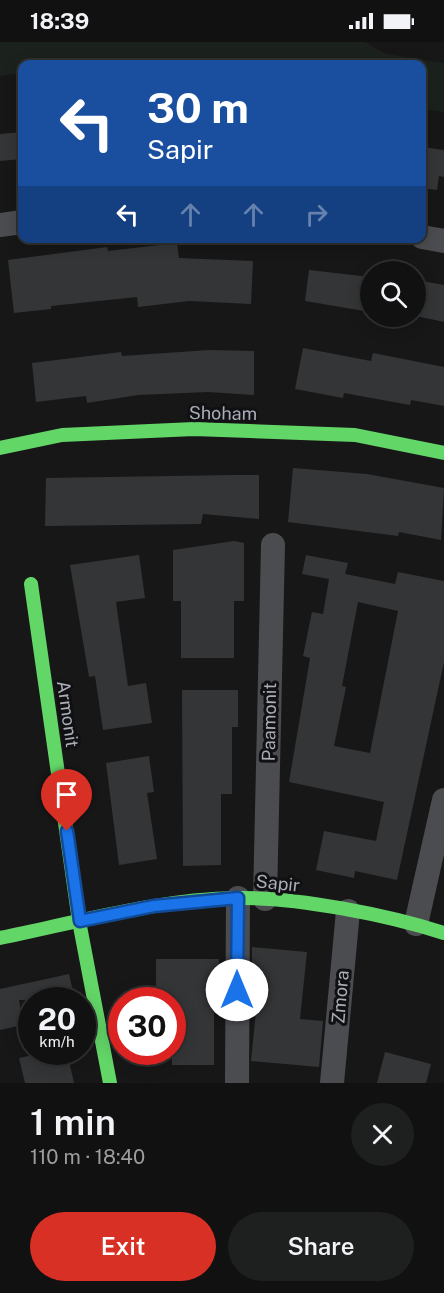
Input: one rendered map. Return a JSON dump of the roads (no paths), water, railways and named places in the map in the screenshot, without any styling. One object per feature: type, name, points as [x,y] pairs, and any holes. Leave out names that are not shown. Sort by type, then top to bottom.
[{"type":"street","points":[[0,225],[18,223]]},
{"type":"street","points":[[426,238],[444,241]]},
{"type":"street","name":"Shoham","points":[[0,448],[62,435],[194,429],[355,435],[444,453]]},
{"type":"street","name":"Paamonit","points":[[265,899],[273,545]]},
{"type":"street","name":"Armonit","points":[[31,584],[80,921],[110,1083]]},
{"type":"street","points":[[416,924],[444,800]]},
{"type":"street","points":[[237,1083],[238,898]]},
{"type":"street","name":"Sapir","points":[[0,938],[154,906],[238,898],[265,899],[348,911],[416,924],[444,933]]},
{"type":"street","name":"Zmora","points":[[332,1083],[348,911]]}]
